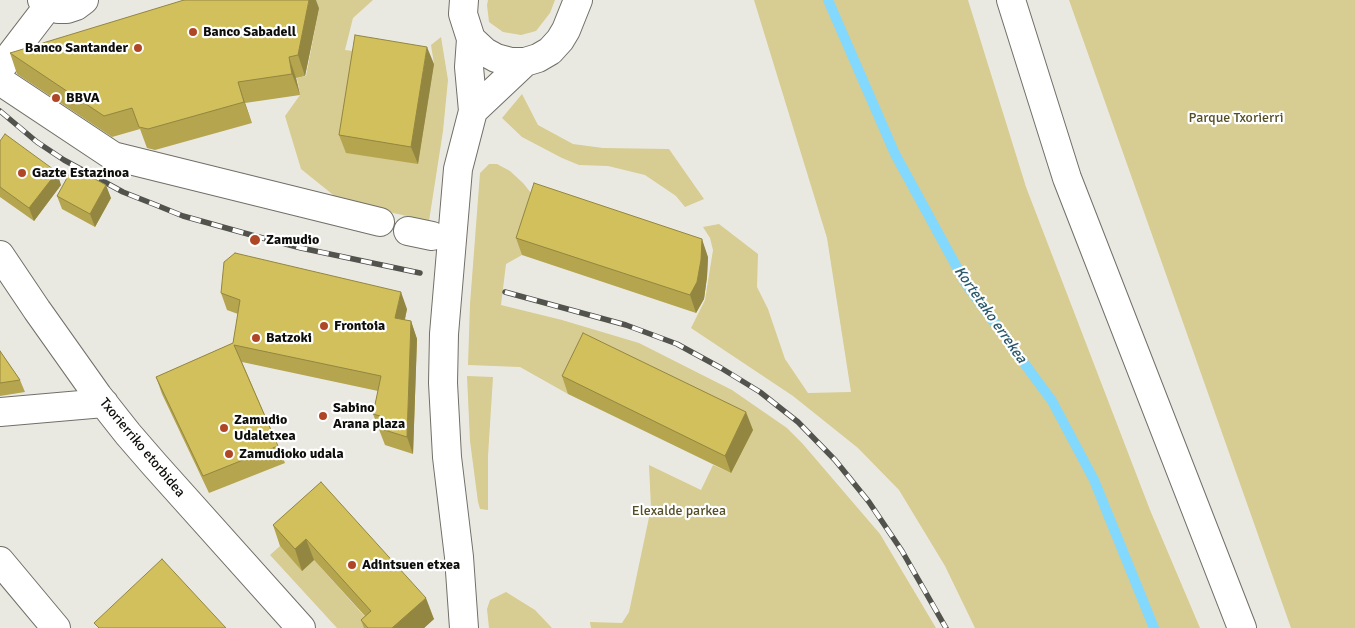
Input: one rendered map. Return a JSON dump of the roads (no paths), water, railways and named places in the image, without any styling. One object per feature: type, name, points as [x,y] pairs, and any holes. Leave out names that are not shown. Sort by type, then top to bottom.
[{"type":"street","points":[[84,0],[76,6],[67,9],[58,9],[46,3],[1,70],[113,156],[380,222]]},
{"type":"street","points":[[460,13],[485,52],[510,62],[525,62],[538,58],[550,51],[560,40],[578,0]]},
{"type":"street","points":[[1011,0],[1067,178],[1242,628]]},
{"type":"street","points":[[460,13],[469,67],[473,112],[458,169],[444,334],[442,383],[447,458],[459,557],[464,628]]},
{"type":"street","points":[[473,112],[525,62]]},
{"type":"street","name":"Txorierriko etorbidea","points":[[0,255],[104,403],[154,464],[301,628]]},
{"type":"street","points":[[0,412],[104,403]]},
{"type":"street","points":[[0,561],[56,628]]},
{"type":"waterway","name":"Kortetako errekea","points":[[828,0],[895,154],[966,284],[1052,401],[1094,480],[1154,628]]},
{"type":"railway","points":[[0,111],[37,142],[64,160],[123,192],[183,216],[301,248],[420,273]]},
{"type":"railway","points":[[505,292],[626,325],[677,344],[760,392],[798,422],[835,460],[869,502],[902,551],[946,628]]},
{"type":"place","name":"Banco Sabadell","points":[[193,32]]},
{"type":"place","name":"Banco Santander","points":[[138,48]]},
{"type":"place","name":"BBVA","points":[[56,98]]},
{"type":"place","name":"Gazte Estazinoa","points":[[22,173]]},
{"type":"place","name":"Zamudio","points":[[255,240]]},
{"type":"place","name":"Frontoia","points":[[324,326]]},
{"type":"place","name":"Batzoki","points":[[256,338]]},
{"type":"place","name":"Sabino Arana plaza","points":[[323,416]]},
{"type":"place","name":"Zamudio Udaletxea","points":[[224,428]]},
{"type":"place","name":"Zamudioko udala","points":[[229,454]]},
{"type":"place","name":"Adintsuen etxea","points":[[352,565]]},
{"type":"park label","name":"Parque Txorierri","points":[[1236,118]]},
{"type":"park label","name":"Elexalde parkea","points":[[679,511]]}]
